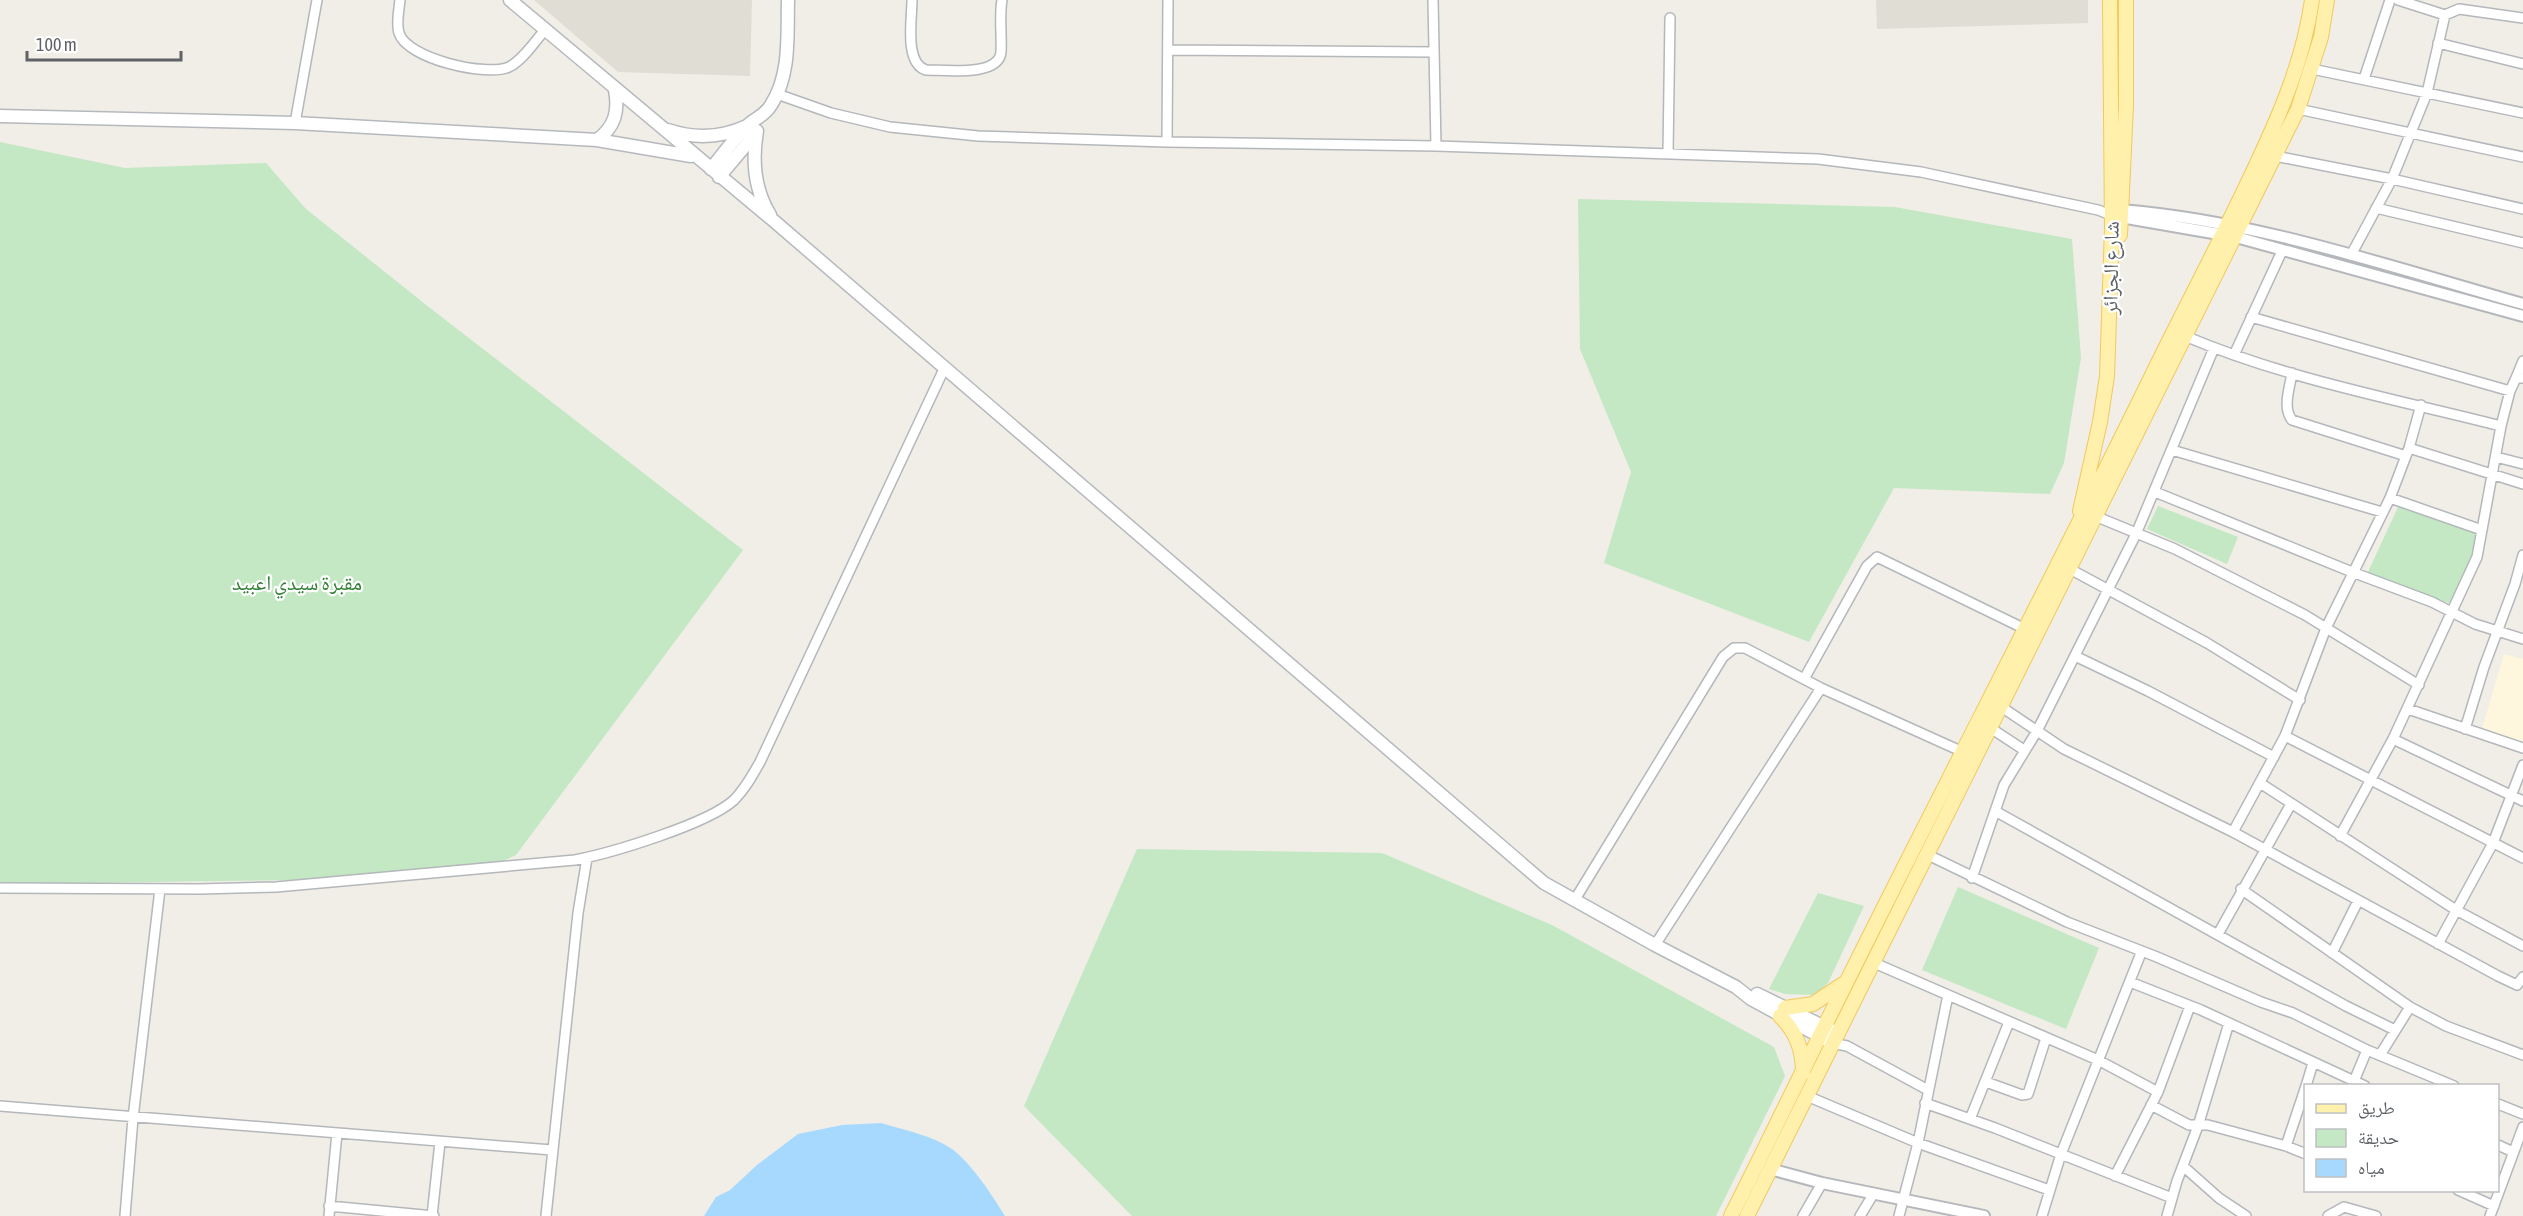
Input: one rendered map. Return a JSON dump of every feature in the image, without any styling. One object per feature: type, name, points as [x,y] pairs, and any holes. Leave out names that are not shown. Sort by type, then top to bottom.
[{"type":"main road","points":[[510,0],[774,221],[1544,883],[1654,945],[1736,987],[1751,999],[1829,1035]]},
{"type":"main road","points":[[715,173],[772,105],[777,94],[787,55],[788,0]]},
{"type":"main road","name":"شارع الجزائر","points":[[2095,494],[2113,384],[2110,0]]},
{"type":"main road","name":"شارع الجزائر","points":[[2086,525],[2107,376],[2113,212],[2126,105],[2126,0]]},
{"type":"main road","points":[[1747,1216],[1807,1096],[1847,980],[2025,629],[2086,525],[2185,336],[2232,231],[2289,92],[2305,40],[2312,0]]},
{"type":"main road","points":[[1731,1216],[1803,1074],[1872,962],[2000,706],[2068,568],[2086,525],[2095,494],[2158,362],[2275,156],[2298,109],[2312,69],[2321,37],[2327,0]]},
{"type":"main road","points":[[597,140],[615,119],[617,110],[615,90]]},
{"type":"main road","points":[[0,116],[295,123],[597,140],[695,156]]},
{"type":"main road","points":[[657,125],[679,134],[702,136],[726,134],[752,128]]},
{"type":"main road","points":[[752,128],[756,178],[761,197],[774,221]]},
{"type":"main road","points":[[1783,1012],[1813,1004],[1833,993],[1847,980]]},
{"type":"main road","points":[[1783,1012],[1796,1034],[1803,1060],[1803,1074]]},
{"type":"street","points":[[295,123],[317,0]]},
{"type":"street","points":[[400,0],[398,28],[404,40],[427,55],[462,66],[500,69],[508,67],[517,62],[544,30]]},
{"type":"street","points":[[912,0],[912,55],[918,66],[926,70],[984,69],[995,64],[1001,54],[1002,0]]},
{"type":"street","points":[[1167,142],[1168,0]]},
{"type":"street","points":[[1433,0],[1436,146]]},
{"type":"street","points":[[2364,79],[2390,0]]},
{"type":"street","points":[[2398,0],[2445,15],[2459,9],[2523,18]]},
{"type":"street","points":[[2351,255],[2392,179],[2411,134],[2427,93],[2445,15]]},
{"type":"street","points":[[1668,153],[1670,18]]},
{"type":"street","points":[[2438,44],[2523,64]]},
{"type":"street","points":[[1168,50],[1434,52]]},
{"type":"street","points":[[2312,69],[2523,113]]},
{"type":"street","points":[[777,94],[831,113],[909,130],[1022,138],[1668,153],[1818,159],[1869,164],[2012,190],[2113,212],[2232,231],[2351,255],[2523,304]]},
{"type":"street","points":[[2298,109],[2523,157]]},
{"type":"street","points":[[2275,156],[2392,179],[2523,209]]},
{"type":"street","points":[[2376,208],[2523,243]]},
{"type":"street","points":[[2232,231],[2282,250],[2523,316]]},
{"type":"street","points":[[2234,355],[2282,250]]},
{"type":"street","points":[[2251,317],[2510,391]]},
{"type":"street","points":[[2185,336],[2234,355],[2292,373],[2501,426]]},
{"type":"street","points":[[1972,878],[2004,785],[2037,731],[2136,534],[2214,348]]},
{"type":"street","points":[[2340,836],[2393,740],[2477,557],[2501,426],[2510,391],[2520,378],[2523,361]]},
{"type":"street","points":[[0,888],[160,889],[314,884],[587,858],[706,818],[733,801],[742,792],[760,762],[944,369]]},
{"type":"street","points":[[2292,373],[2287,407],[2287,413],[2292,420],[2523,484]]},
{"type":"street","points":[[2233,832],[2285,736],[2326,628],[2390,498],[2421,405]]},
{"type":"street","points":[[2172,450],[2382,512]]},
{"type":"street","points":[[2496,457],[2523,464]]},
{"type":"street","points":[[2155,492],[2452,612],[2475,624],[2523,639]]},
{"type":"street","points":[[2390,498],[2482,530]]},
{"type":"street","points":[[2086,525],[2136,534],[2175,549],[2326,628],[2419,685]]},
{"type":"street","points":[[2464,729],[2484,667],[2516,584],[2523,555]]},
{"type":"street","points":[[1804,679],[1863,572],[1877,557],[2025,629]]},
{"type":"street","points":[[2068,568],[2207,643],[2300,700]]},
{"type":"street","points":[[1574,901],[1724,657],[1739,647],[1821,688],[1963,752]]},
{"type":"street","points":[[2075,656],[2148,691],[2274,757]]},
{"type":"street","points":[[1654,945],[1821,688]]},
{"type":"street","points":[[2000,706],[2064,749],[2233,832],[2512,983],[2519,984],[2523,977]]},
{"type":"street","points":[[2408,709],[2523,748]]},
{"type":"street","points":[[1989,727],[2024,750]]},
{"type":"street","points":[[2285,736],[2523,858]]},
{"type":"street","points":[[2393,740],[2523,801]]},
{"type":"street","points":[[2438,944],[2493,843],[2523,765]]},
{"type":"street","points":[[2260,783],[2456,910],[2523,946]]},
{"type":"street","points":[[2218,934],[2241,889],[2291,804]]},
{"type":"street","points":[[1995,811],[2346,1006],[2395,1030]]},
{"type":"street","points":[[1926,854],[2067,922],[2293,1013],[2367,1050],[2449,1084]]},
{"type":"street","points":[[546,1216],[578,913],[587,858]]},
{"type":"street","points":[[125,1216],[133,1118],[160,889]]},
{"type":"street","points":[[2241,889],[2410,1007],[2446,1026],[2523,1055]]},
{"type":"street","points":[[2332,953],[2358,901]]},
{"type":"street","points":[[2042,1216],[2061,1154],[2141,952]]},
{"type":"street","points":[[1872,962],[2098,1060],[2158,1092]]},
{"type":"street","points":[[2130,981],[2229,1023],[2352,1083],[2367,1050]]},
{"type":"street","points":[[1899,1216],[1918,1143],[1948,995]]},
{"type":"street","points":[[2115,1176],[2158,1092],[2190,1006]]},
{"type":"street","points":[[2380,1055],[2410,1007]]},
{"type":"street","points":[[1970,1119],[2009,1022]]},
{"type":"street","points":[[2167,1216],[2182,1166],[2198,1126],[2229,1023]]},
{"type":"street","points":[[1829,1035],[1928,1090]]},
{"type":"street","points":[[1986,1082],[2022,1095],[2028,1094],[2046,1038]]},
{"type":"street","points":[[2307,1084],[2313,1063]]},
{"type":"street","points":[[2286,1146],[2304,1092]]},
{"type":"street","points":[[1807,1096],[1918,1143],[2049,1190]]},
{"type":"street","points":[[1925,1103],[2172,1198]]},
{"type":"street","points":[[2499,1104],[2523,1114]]},
{"type":"street","points":[[2151,1105],[2188,1125],[2208,1125],[2286,1146],[2304,1153]]},
{"type":"street","points":[[0,1106],[552,1150]]},
{"type":"street","points":[[2499,1190],[2513,1152],[2521,1138],[2523,1127]]},
{"type":"street","points":[[337,1133],[329,1211],[432,1216],[440,1142]]},
{"type":"street","points":[[2499,1145],[2513,1152]]},
{"type":"street","points":[[2182,1166],[2219,1198],[2246,1216]]},
{"type":"street","points":[[1770,1169],[1822,1183],[1903,1199],[1942,1212],[1980,1216]]},
{"type":"street","points":[[1803,1216],[1822,1183]]},
{"type":"street","points":[[2460,1192],[2493,1206]]},
{"type":"street","points":[[2490,1216],[2498,1192]]},
{"type":"street","points":[[1860,1216],[1874,1193]]},
{"type":"street","points":[[2328,1216],[2344,1208],[2376,1216]]},
{"type":"shaded area","points":[[534,0],[752,0],[750,76],[618,72]]},
{"type":"shaded area","points":[[1876,0],[2088,0],[2088,23],[1877,29]]},
{"type":"shaded area","points":[[2504,654],[2523,659],[2523,742],[2481,732]]},
{"type":"green space","name":"مقبرة سيدي اعبيد","points":[[0,142],[125,168],[266,163],[306,209],[743,550],[516,855],[503,861],[295,880],[0,884]]},
{"type":"green space","points":[[1578,199],[1895,207],[2072,239],[2081,358],[2064,463],[2050,494],[1894,488],[1809,642],[1604,563],[1631,472],[1580,349]]},
{"type":"green space","points":[[2399,505],[2478,532],[2472,557],[2449,603],[2367,574]]},
{"type":"green space","points":[[2158,506],[2238,537],[2227,564],[2147,529]]},
{"type":"green space","points":[[1137,849],[1382,853],[1552,925],[1774,1047],[1785,1076],[1716,1216],[1132,1216],[1024,1106]]},
{"type":"green space","points":[[1958,887],[2099,948],[2066,1029],[1922,970]]},
{"type":"green space","points":[[1818,893],[1864,906],[1828,983],[1815,995],[1785,994],[1769,989]]},
{"type":"water","points":[[881,1123],[927,1136],[952,1149],[974,1171],[1005,1216],[704,1216],[716,1197],[730,1190],[757,1165],[798,1134],[842,1125]]}]
